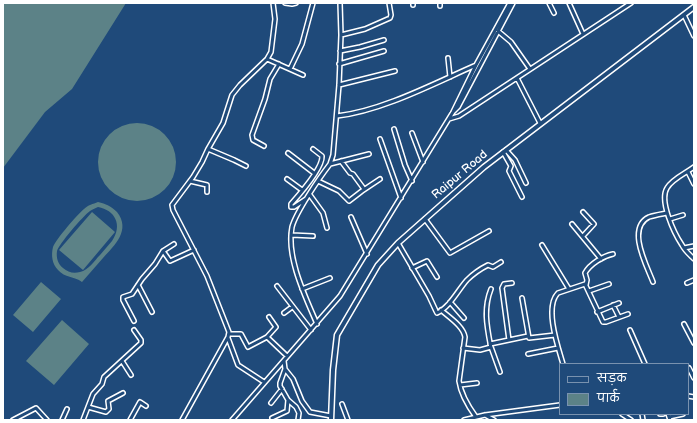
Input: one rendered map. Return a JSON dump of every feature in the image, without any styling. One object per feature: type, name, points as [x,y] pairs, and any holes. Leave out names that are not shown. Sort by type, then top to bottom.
[{"type":"main road","name":"Raipur Road","points":[[331,418],[333,370],[337,334],[375,270],[398,244],[484,167],[694,6]]},
{"type":"street","points":[[264,382],[238,365],[228,335],[228,329],[207,276],[172,207],[173,202],[181,194],[202,162],[223,123],[232,95],[240,85],[267,59],[272,48],[275,19],[273,3]]},
{"type":"street","points":[[286,3],[296,3]]},
{"type":"street","points":[[290,69],[302,44],[313,3]]},
{"type":"street","points":[[317,324],[302,289],[296,269],[292,235],[294,222],[308,197],[330,164],[333,155],[339,85],[341,35],[340,3]]},
{"type":"street","points":[[341,35],[365,29],[390,18],[389,3]]},
{"type":"street","points":[[453,112],[458,107],[512,3]]},
{"type":"street","points":[[232,420],[340,296],[449,119],[476,65],[512,3]]},
{"type":"street","points":[[549,3],[554,13]]},
{"type":"street","points":[[569,3],[583,34]]},
{"type":"street","points":[[449,119],[459,116],[632,3]]},
{"type":"street","points":[[684,15],[694,36]]},
{"type":"street","points":[[498,31],[511,42],[530,69]]},
{"type":"street","points":[[340,51],[384,40]]},
{"type":"street","points":[[339,64],[384,51]]},
{"type":"street","points":[[448,58],[450,77]]},
{"type":"street","points":[[267,59],[303,75]]},
{"type":"street","points":[[264,146],[253,140],[252,135],[265,99],[270,79],[279,64]]},
{"type":"street","points":[[337,116],[374,108],[476,65]]},
{"type":"street","points":[[339,85],[396,71]]},
{"type":"street","points":[[517,78],[540,123]]},
{"type":"street","points":[[394,129],[412,181]]},
{"type":"street","points":[[412,133],[423,162]]},
{"type":"street","points":[[380,138],[401,198]]},
{"type":"street","points":[[208,149],[246,166]]},
{"type":"street","points":[[308,197],[294,207],[291,207],[291,204],[319,165],[322,157],[313,149]]},
{"type":"street","points":[[505,151],[515,160],[526,183]]},
{"type":"street","points":[[505,151],[511,166],[509,171],[522,197]]},
{"type":"street","points":[[288,153],[314,173]]},
{"type":"street","points":[[330,164],[369,154]]},
{"type":"street","points":[[341,161],[364,189]]},
{"type":"street","points":[[694,167],[671,184],[666,189],[664,197],[667,213],[684,248],[694,259]]},
{"type":"street","points":[[688,172],[694,184]]},
{"type":"street","points":[[287,179],[302,190]]},
{"type":"street","points":[[318,182],[339,191],[349,201],[364,189],[380,180]]},
{"type":"street","points":[[190,181],[208,185],[207,192]]},
{"type":"street","points":[[308,197],[323,213],[327,228]]},
{"type":"street","points":[[583,212],[594,224],[583,236]]},
{"type":"street","points":[[653,282],[640,247],[638,234],[639,229],[643,222],[649,217],[667,213]]},
{"type":"street","points":[[670,219],[683,215]]},
{"type":"street","points":[[351,217],[367,254]]},
{"type":"street","points":[[425,219],[450,253],[489,231]]},
{"type":"street","points":[[572,224],[601,258]]},
{"type":"street","points":[[292,235],[313,236]]},
{"type":"street","points":[[134,321],[123,299],[124,297],[132,294],[163,251],[174,244]]},
{"type":"street","points":[[398,244],[429,296],[436,311],[438,312],[450,302],[475,273],[488,265],[493,267],[501,262]]},
{"type":"street","points":[[542,245],[569,289]]},
{"type":"street","points":[[684,248],[694,246]]},
{"type":"street","points":[[163,251],[170,261],[194,250]]},
{"type":"street","points":[[613,254],[601,258],[585,272],[587,280],[586,285],[597,312],[604,323],[628,314]]},
{"type":"street","points":[[412,268],[428,261],[437,277]]},
{"type":"street","points":[[302,289],[330,278]]},
{"type":"street","points":[[687,283],[694,280]]},
{"type":"street","points":[[509,340],[502,288],[504,284],[512,283]]},
{"type":"street","points":[[562,363],[552,316],[554,299],[558,293],[584,284],[586,285]]},
{"type":"street","points":[[589,291],[609,284]]},
{"type":"street","points":[[138,285],[152,312]]},
{"type":"street","points":[[277,286],[311,330]]},
{"type":"street","points":[[492,288],[486,307],[486,323],[491,346],[500,372]]},
{"type":"street","points":[[522,298],[528,336]]},
{"type":"street","points":[[450,302],[464,318]]},
{"type":"street","points":[[597,312],[619,303]]},
{"type":"street","points":[[613,305],[619,317]]},
{"type":"street","points":[[284,313],[292,307]]},
{"type":"street","points":[[441,310],[462,330],[465,337],[460,370],[460,385],[464,397],[476,417]]},
{"type":"street","points":[[228,335],[241,334],[248,347],[267,337],[276,327],[270,316]]},
{"type":"street","points":[[684,324],[694,342]]},
{"type":"street","points":[[83,420],[93,394],[102,384],[104,377],[141,343],[141,340],[134,330]]},
{"type":"street","points":[[630,330],[645,363]]},
{"type":"street","points":[[182,420],[228,335]]},
{"type":"street","points":[[463,348],[480,350],[509,340],[528,336],[531,339],[555,335]]},
{"type":"street","points":[[267,337],[287,356]]},
{"type":"street","points":[[528,354],[558,348]]},
{"type":"street","points":[[284,360],[285,369],[280,383],[288,400],[296,407],[299,413],[298,420]]},
{"type":"street","points":[[122,362],[131,375]]},
{"type":"street","points":[[689,368],[694,378]]},
{"type":"street","points":[[285,369],[290,373],[302,401],[310,412],[331,418]]},
{"type":"street","points":[[460,385],[477,383]]},
{"type":"street","points":[[271,404],[282,389]]},
{"type":"street","points":[[88,407],[106,412],[109,409],[108,402],[123,393]]},
{"type":"street","points":[[272,418],[287,411],[288,400]]},
{"type":"street","points":[[130,420],[140,402],[146,406]]},
{"type":"street","points":[[342,404],[348,420]]},
{"type":"street","points":[[464,420],[485,415],[559,405]]},
{"type":"street","points":[[13,420],[36,408],[47,420]]},
{"type":"street","points":[[62,420],[67,409]]},
{"type":"street","points":[[485,415],[494,420]]},
{"type":"green space","points":[[3,3],[126,3],[72,89],[45,112],[3,168]]},
{"type":"green space","points":[[137,123],[152,126],[165,134],[173,147],[176,162],[173,177],[165,190],[152,198],[137,201],[122,198],[109,190],[101,177],[98,162],[101,147],[109,134],[122,126]]},
{"type":"green space","points":[[98,202],[106,204],[117,212],[121,219],[122,231],[120,237],[112,248],[82,282],[61,273],[56,268],[53,262],[52,250],[58,239],[77,216],[89,206]],"holes":[[[98,207],[109,211],[116,219],[117,229],[112,241],[86,269],[75,273],[67,271],[58,261],[57,251],[59,247],[72,230],[90,211]]]},
{"type":"green space","points":[[92,212],[115,232],[83,270],[59,250]]},
{"type":"green space","points":[[41,282],[61,299],[33,332],[13,315]]},
{"type":"green space","points":[[62,320],[89,344],[54,385],[26,361]]}]
